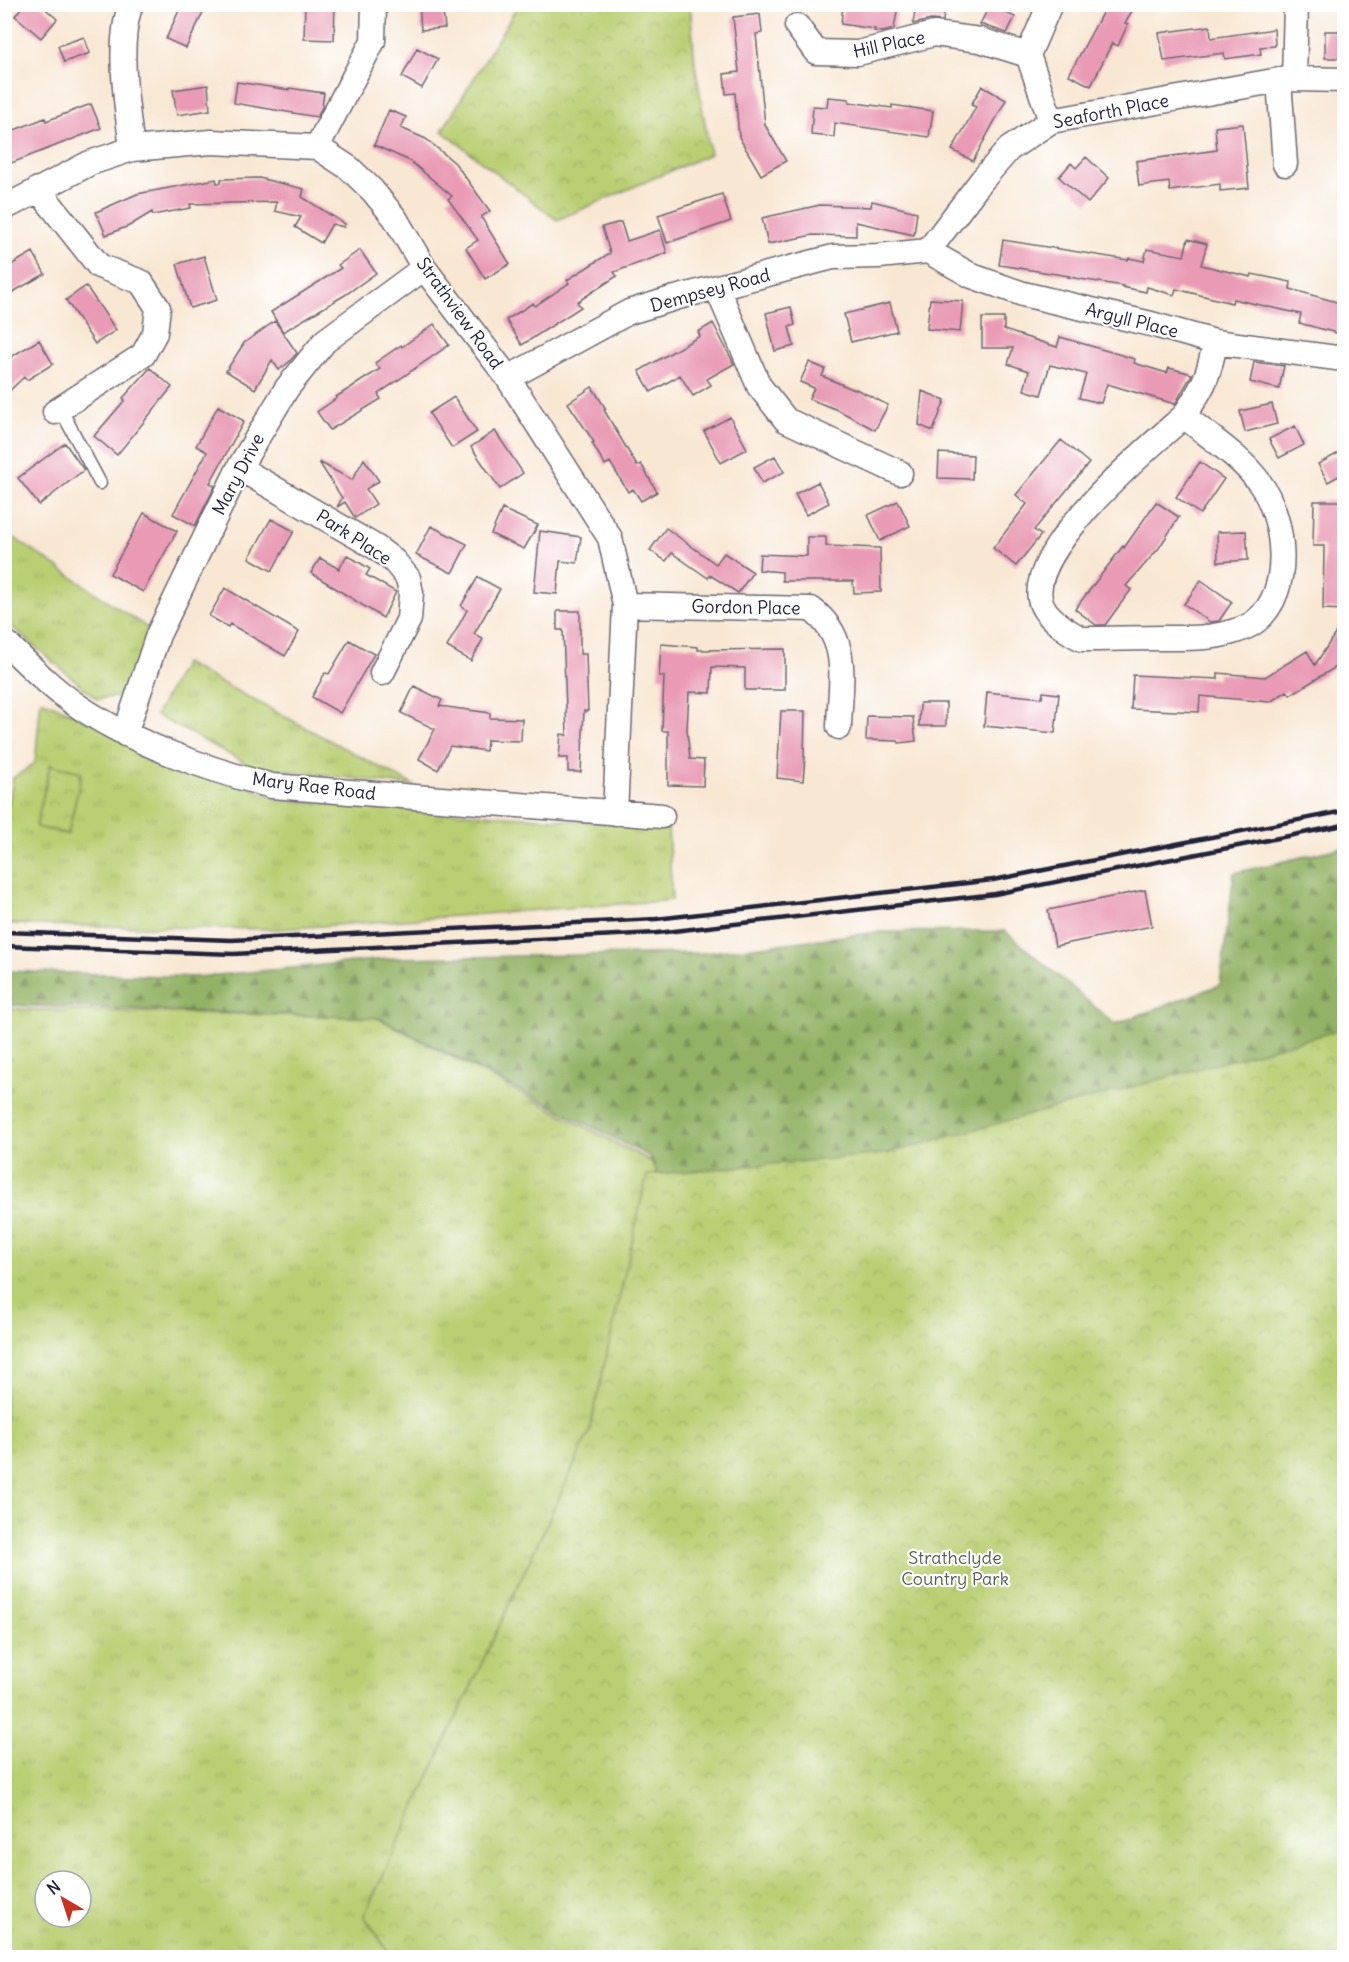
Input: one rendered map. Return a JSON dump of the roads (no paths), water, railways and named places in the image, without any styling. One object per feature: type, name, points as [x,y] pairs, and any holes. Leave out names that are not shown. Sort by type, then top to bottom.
[{"type":"street","points":[[4,208],[90,163],[132,149],[211,142],[317,147],[373,41],[374,4]]},
{"type":"street","points":[[1050,4],[1028,55],[1051,121]]},
{"type":"street","points":[[1285,164],[1286,79],[1296,4]]},
{"type":"street","points":[[121,9],[124,82],[132,149]]},
{"type":"street","name":"Hill Place","points":[[797,26],[816,52],[858,53],[934,34],[980,40],[1028,55]]},
{"type":"street","name":"Seaforth Place","points":[[928,251],[981,180],[1009,148],[1051,121],[1286,79],[1344,80]]},
{"type":"street","name":"Strathview Road","points":[[317,147],[349,168],[372,189],[394,218],[424,268],[508,378],[610,538],[625,605],[615,813]]},
{"type":"street","points":[[38,189],[99,266],[141,282],[158,308],[155,333],[143,355],[58,410]]},
{"type":"street","name":"Dempsey Road","points":[[508,378],[629,312],[675,298],[833,257],[879,256],[928,251]]},
{"type":"street","name":"Argyll Place","points":[[928,251],[972,276],[1023,294],[1151,324],[1215,342],[1344,359]]},
{"type":"street","name":"Mary Drive","points":[[125,734],[158,635],[239,468],[286,388],[325,341],[424,268]]},
{"type":"street","points":[[717,288],[759,386],[786,420],[900,473]]},
{"type":"street","points":[[1184,416],[1239,461],[1259,482],[1277,517],[1281,568],[1277,588],[1267,610],[1255,622],[1233,632],[1208,638],[1082,639],[1071,634],[1053,620],[1040,601],[1040,580],[1045,568],[1076,521],[1112,481],[1184,416],[1204,385],[1210,369],[1215,342]]},
{"type":"street","name":"Park Place","points":[[239,468],[377,548],[394,561],[408,578],[411,593],[409,619],[382,673]]},
{"type":"street","name":"Gordon Place","points":[[625,605],[811,609],[833,631],[840,652],[839,727]]},
{"type":"street","name":"Mary Rae Road","points":[[4,641],[80,707],[125,734],[240,777],[273,786],[662,816]]},
{"type":"lane","points":[[58,410],[100,483]]},
{"type":"railway","points":[[4,932],[231,940],[656,919],[993,880],[1344,811]]},
{"type":"railway","points":[[4,946],[233,954],[657,933],[995,894],[1344,825]]},
{"type":"park label","name":"Strathclyde Country Park","points":[[955,1567]]}]
